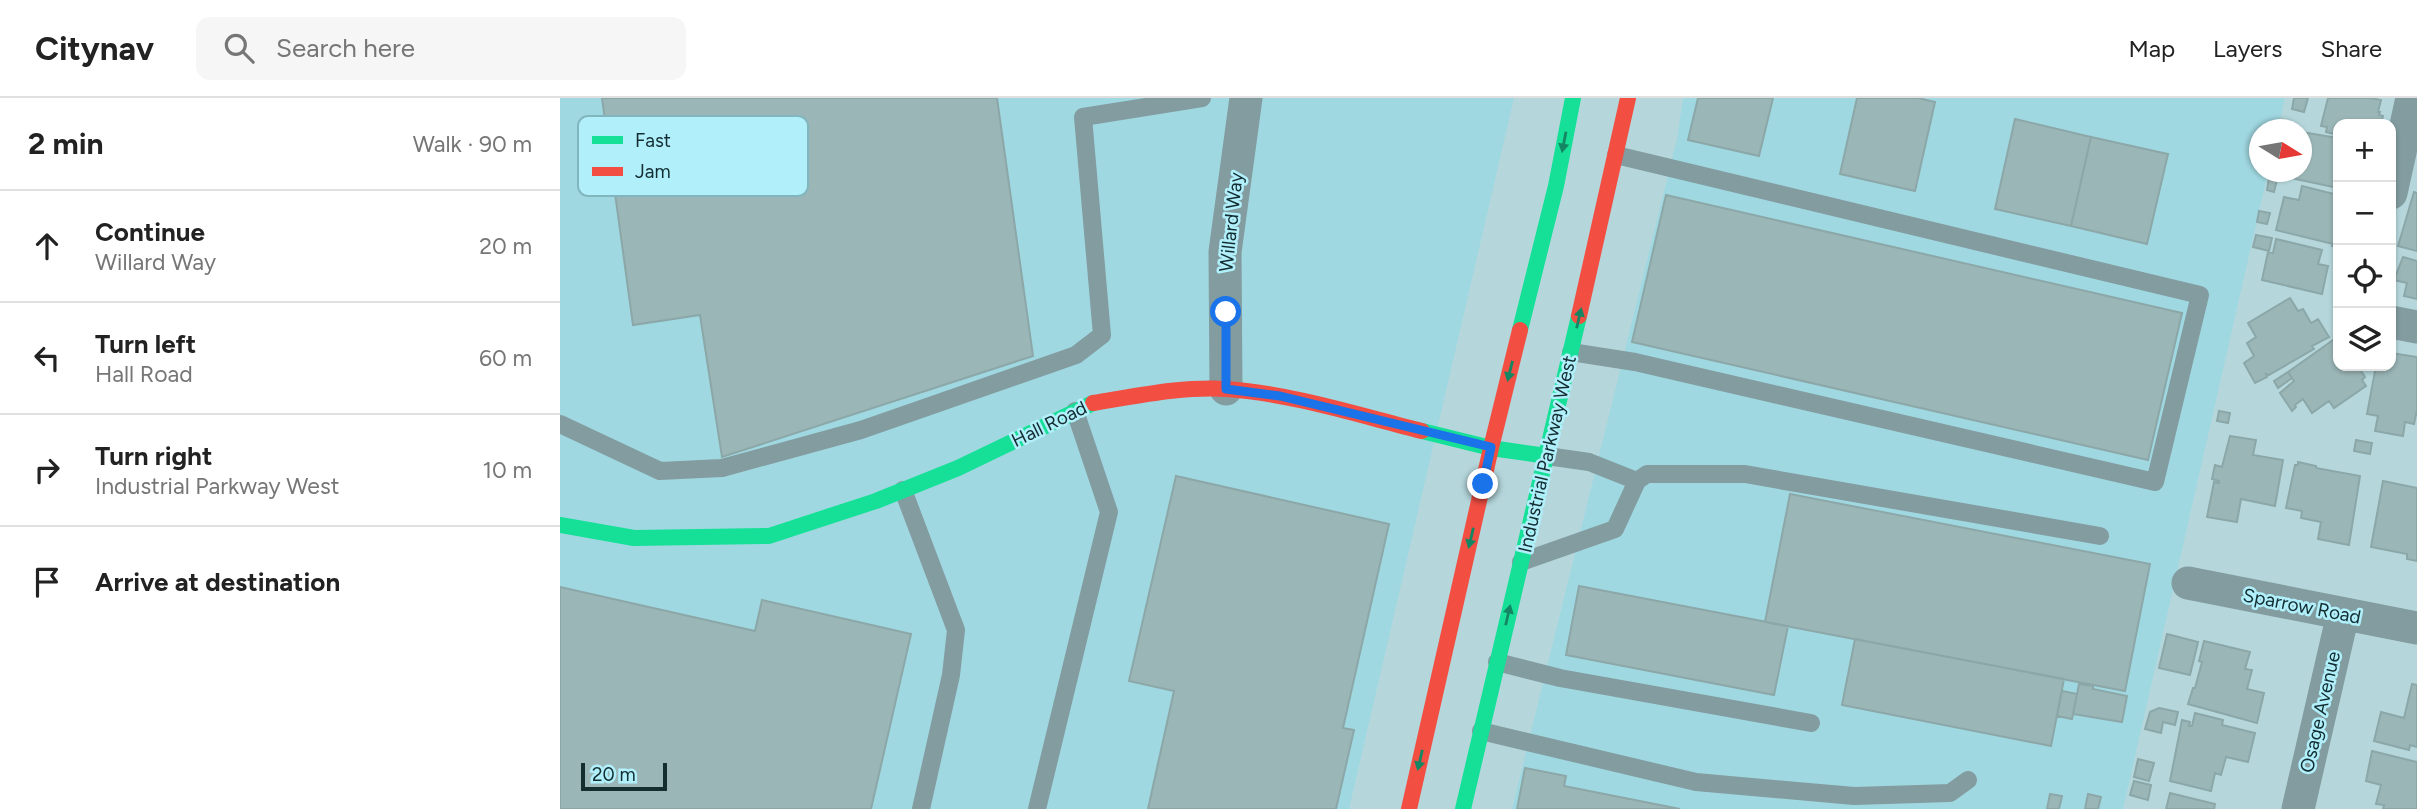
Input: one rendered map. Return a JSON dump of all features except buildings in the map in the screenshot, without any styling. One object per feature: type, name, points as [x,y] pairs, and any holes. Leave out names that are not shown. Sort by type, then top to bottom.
[{"type":"main road","points":[[1409,809],[1491,447],[1556,186],[1573,98]]},
{"type":"main road","name":"Industrial Parkway West","points":[[1463,809],[1628,98]]},
{"type":"main road","name":"Hall Road","points":[[560,525],[634,538],[769,536],[958,468],[1092,403],[1182,390],[1226,389],[1280,396],[1491,447],[1547,456]]},
{"type":"street","name":"Willard Way","points":[[1226,389],[1225,252],[1246,98]]},
{"type":"street","points":[[2393,182],[2412,98]]},
{"type":"street","points":[[2396,323],[2417,327]]},
{"type":"street","name":"Sparrow Road","points":[[2188,583],[2417,628]]},
{"type":"street","name":"Osage Avenue","points":[[2298,809],[2343,614]]},
{"type":"lane","points":[[560,424],[660,471],[722,468],[861,430],[1076,355],[1102,335],[1083,117],[1202,98]]},
{"type":"lane","points":[[1571,352],[1636,362],[2155,482],[2200,295],[1616,155]]},
{"type":"lane","points":[[1037,809],[1109,512],[1075,411]]},
{"type":"lane","points":[[1547,456],[1589,462],[1637,481]]},
{"type":"lane","points":[[1521,562],[1615,529],[1637,481],[1647,474],[1745,474],[2100,536]]},
{"type":"lane","points":[[903,490],[956,631],[951,675],[921,809]]},
{"type":"lane","points":[[1497,662],[1560,678],[1811,723]]},
{"type":"lane","points":[[1481,732],[1696,782],[1854,796],[1950,793],[1968,780]]},
{"type":"shaded area","points":[[560,98],[1514,98],[1349,809],[560,809]]},
{"type":"shaded area","points":[[1683,98],[2285,98],[2280,119],[2249,119],[2249,182],[2266,182],[2123,809],[1512,809],[1677,139]]},
{"type":"traffic: fast","points":[[1520,330],[1556,186],[1573,98]]},
{"type":"traffic: fast","points":[[1463,809],[1579,316]]},
{"type":"traffic: fast","points":[[560,525],[634,538],[769,536],[876,501],[958,468],[1093,403]]},
{"type":"traffic: fast","points":[[1422,431],[1491,448],[1547,456]]},
{"type":"traffic: jam","points":[[1579,316],[1628,98]]},
{"type":"traffic: jam","points":[[1409,809],[1520,330]]},
{"type":"traffic: jam","points":[[1093,403],[1177,390],[1227,389],[1301,400],[1422,431]]},
{"type":"route","points":[[1226,312],[1226,389],[1280,396],[1491,447],[1483,484]]}]
